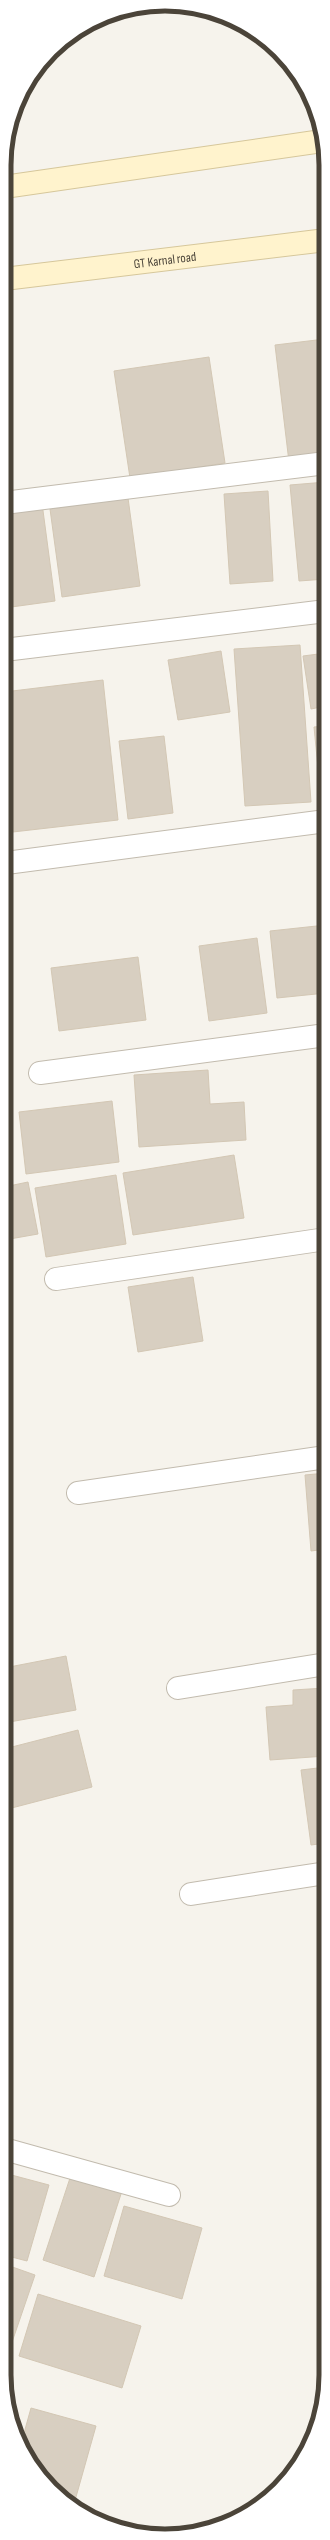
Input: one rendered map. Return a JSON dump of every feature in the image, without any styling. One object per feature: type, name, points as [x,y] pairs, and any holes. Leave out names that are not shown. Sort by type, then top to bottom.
[{"type":"main road","points":[[11,186],[317,142]]},
{"type":"main road","name":"GT Karnal road","points":[[11,278],[319,241]]},
{"type":"street","points":[[11,502],[319,464]]},
{"type":"street","points":[[11,649],[319,612]]},
{"type":"street","points":[[11,862],[319,822]]},
{"type":"street","points":[[40,1073],[319,1036]]},
{"type":"street","points":[[56,1279],[319,1239]]},
{"type":"street","points":[[78,1493],[319,1458]]},
{"type":"street","points":[[178,1688],[319,1665]]},
{"type":"street","points":[[191,1894],[319,1874]]},
{"type":"street","points":[[11,2151],[169,2196]]},
{"type":"building","points":[[319,340],[319,458],[289,462],[275,345]]},
{"type":"building","points":[[209,357],[225,463],[130,478],[114,371]]},
{"type":"building","points":[[319,483],[319,580],[299,581],[290,485]]},
{"type":"building","points":[[268,491],[273,581],[230,584],[224,494]]},
{"type":"building","points":[[128,498],[140,586],[62,597],[50,509]]},
{"type":"building","points":[[42,503],[55,601],[11,607],[11,508]]},
{"type":"building","points":[[300,645],[311,802],[245,806],[234,649]]},
{"type":"building","points":[[221,651],[230,712],[178,720],[168,660]]},
{"type":"building","points":[[319,654],[319,707],[311,709],[303,656]]},
{"type":"building","points":[[103,680],[118,820],[11,832],[11,691]]},
{"type":"building","points":[[314,727],[319,727],[319,778]]},
{"type":"building","points":[[164,736],[173,813],[128,819],[119,741]]},
{"type":"building","points":[[319,926],[319,994],[277,998],[270,931]]},
{"type":"building","points":[[257,938],[267,1013],[209,1021],[199,946]]},
{"type":"building","points":[[138,957],[146,1020],[59,1031],[51,968]]},
{"type":"building","points":[[208,1070],[210,1104],[244,1102],[246,1140],[139,1147],[134,1075]]},
{"type":"building","points":[[112,1101],[119,1162],[26,1174],[19,1112]]},
{"type":"building","points":[[234,1155],[244,1218],[133,1235],[123,1173]]},
{"type":"building","points":[[116,1175],[126,1244],[46,1257],[35,1188]]},
{"type":"building","points":[[28,1182],[38,1234],[11,1239],[11,1186]]},
{"type":"building","points":[[193,1277],[203,1341],[138,1352],[128,1287]]},
{"type":"building","points":[[319,1474],[319,1550],[311,1551],[305,1475]]},
{"type":"building","points":[[66,1656],[76,1710],[11,1722],[11,1667]]},
{"type":"building","points":[[319,1688],[319,1756],[270,1760],[266,1707],[293,1705],[293,1690]]},
{"type":"building","points":[[78,1730],[92,1787],[11,1808],[11,1747]]},
{"type":"building","points":[[319,1768],[319,1844],[311,1845],[301,1770]]},
{"type":"building","points":[[11,2175],[49,2185],[27,2261],[11,2257]]},
{"type":"building","points":[[71,2175],[122,2191],[94,2277],[43,2260]]},
{"type":"building","points":[[124,2206],[202,2228],[182,2299],[104,2276]]},
{"type":"building","points":[[11,2266],[35,2275],[11,2345]]},
{"type":"building","points":[[38,2294],[141,2326],[122,2388],[19,2356]]},
{"type":"building","points":[[31,2408],[96,2426],[75,2500],[63,2491],[49,2477],[37,2461],[23,2435]]}]
